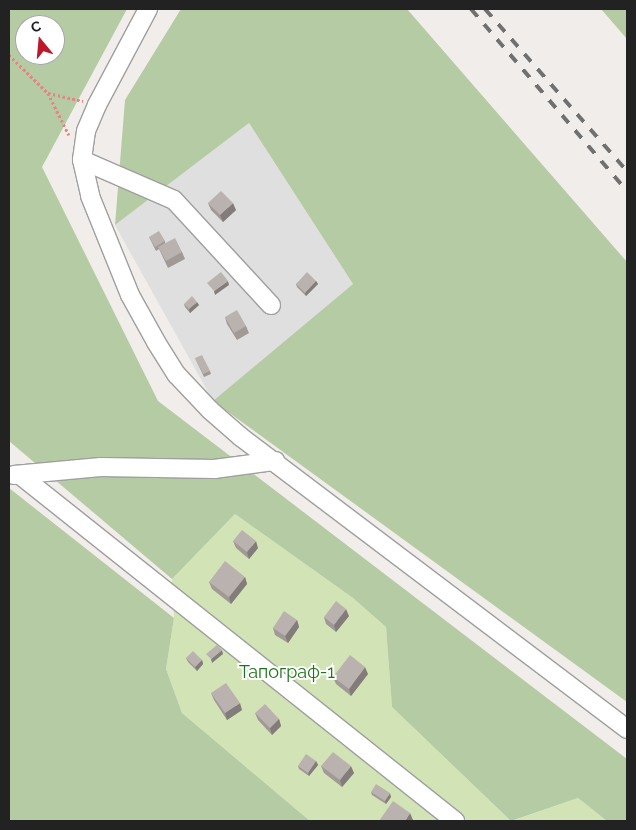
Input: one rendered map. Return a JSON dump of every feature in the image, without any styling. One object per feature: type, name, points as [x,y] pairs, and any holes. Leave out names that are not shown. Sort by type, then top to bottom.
[{"type":"street","points":[[148,9],[97,104],[86,131],[82,160],[93,205],[130,294],[156,342],[177,375],[210,410],[241,437],[627,729]]},
{"type":"street","points":[[82,160],[174,200],[271,305]]},
{"type":"street","points":[[14,475],[101,467],[214,469],[275,461]]},
{"type":"street","points":[[14,475],[455,821]]},
{"type":"path","points":[[9,56],[48,93],[82,160]]},
{"type":"path","points":[[48,93],[97,104]]},
{"type":"shaded area","points":[[249,123],[353,284],[213,401],[115,225]]},
{"type":"green space","points":[[9,9],[127,9],[42,167],[158,401],[627,759],[627,821],[607,821],[578,798],[511,821],[392,707],[386,627],[353,598],[235,514],[172,579],[9,441]]},
{"type":"green space","points":[[181,9],[407,9],[627,262],[627,702],[213,401],[353,284],[249,123],[115,225],[125,100]]},
{"type":"green space","points":[[601,9],[627,9],[627,39]]},
{"type":"green space","points":[[9,488],[174,618],[166,669],[182,713],[310,821],[9,821]]},
{"type":"green space","name":"Тапограф-1","points":[[235,514],[353,598],[386,627],[392,707],[511,821],[310,821],[182,713],[166,669],[174,618],[172,579]]},
{"type":"green space","points":[[578,798],[607,821],[512,821]]},
{"type":"building","points":[[221,191],[233,203],[220,215],[208,203]]},
{"type":"building","points":[[159,231],[165,241],[155,247],[149,237]]},
{"type":"building","points":[[175,238],[182,252],[166,261],[158,247]]},
{"type":"building","points":[[221,272],[228,281],[214,291],[207,283]]},
{"type":"building","points":[[307,272],[316,281],[305,293],[296,284]]},
{"type":"building","points":[[192,296],[197,302],[189,309],[184,304]]},
{"type":"building","points":[[237,310],[246,326],[234,333],[225,317]]},
{"type":"building","points":[[202,355],[210,371],[203,374],[195,358]]},
{"type":"building","points":[[242,530],[256,541],[247,552],[233,541]]},
{"type":"building","points":[[225,561],[245,577],[229,597],[209,582]]},
{"type":"building","points":[[336,601],[346,609],[334,625],[324,617]]},
{"type":"building","points":[[284,611],[297,620],[285,636],[273,628]]},
{"type":"building","points":[[217,645],[222,650],[211,659],[206,654]]},
{"type":"building","points":[[193,651],[202,660],[195,667],[186,658]]},
{"type":"building","points":[[350,655],[365,667],[349,689],[333,677]]},
{"type":"building","points":[[226,683],[240,703],[225,713],[211,693]]},
{"type":"building","points":[[265,704],[279,719],[270,728],[255,713]]},
{"type":"building","points":[[333,752],[351,766],[340,780],[321,766]]},
{"type":"building","points":[[306,754],[316,761],[308,773],[298,766]]},
{"type":"building","points":[[376,784],[390,793],[385,801],[371,792]]},
{"type":"building","points":[[393,801],[410,813],[405,821],[379,821]]},
{"type":"railway","points":[[471,9],[627,191]]},
{"type":"railway","points":[[485,9],[627,171]]}]
